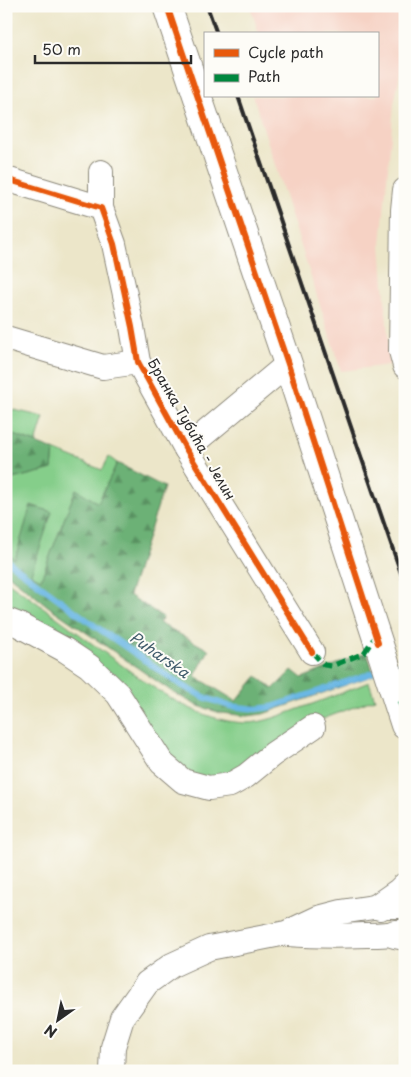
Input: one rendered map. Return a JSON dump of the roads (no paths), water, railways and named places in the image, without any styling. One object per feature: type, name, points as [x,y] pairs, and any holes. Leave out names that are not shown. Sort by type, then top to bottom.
[{"type":"main road","points":[[167,6],[288,364],[402,720]]},
{"type":"main road","points":[[392,906],[405,887]]},
{"type":"street","name":"Бранка Тубића - Јелин","points":[[101,172],[101,208],[114,244],[138,362],[186,449],[312,652]]},
{"type":"street","points":[[6,179],[101,208]]},
{"type":"street","points":[[405,190],[403,210],[401,351],[405,366]]},
{"type":"street","points":[[6,338],[104,367],[138,362]]},
{"type":"street","points":[[186,449],[288,364]]},
{"type":"street","points":[[6,620],[20,625],[89,666],[118,694],[162,763],[183,781],[209,788],[230,785],[246,776],[273,754],[313,727]]},
{"type":"street","points":[[112,1071],[113,1046],[122,1018],[146,983],[172,965],[209,948],[286,933],[318,918],[341,912],[392,906]]},
{"type":"street","points":[[286,933],[316,936],[402,934]]},
{"type":"waterway","name":"Puharska","points":[[6,560],[95,626],[181,685],[206,698],[229,706],[256,709],[272,707],[381,670]]},
{"type":"waterway","name":"Puharska","points":[[393,666],[405,663]]},
{"type":"railway","points":[[207,6],[216,32]]},
{"type":"railway","points":[[239,98],[405,585]]}]
